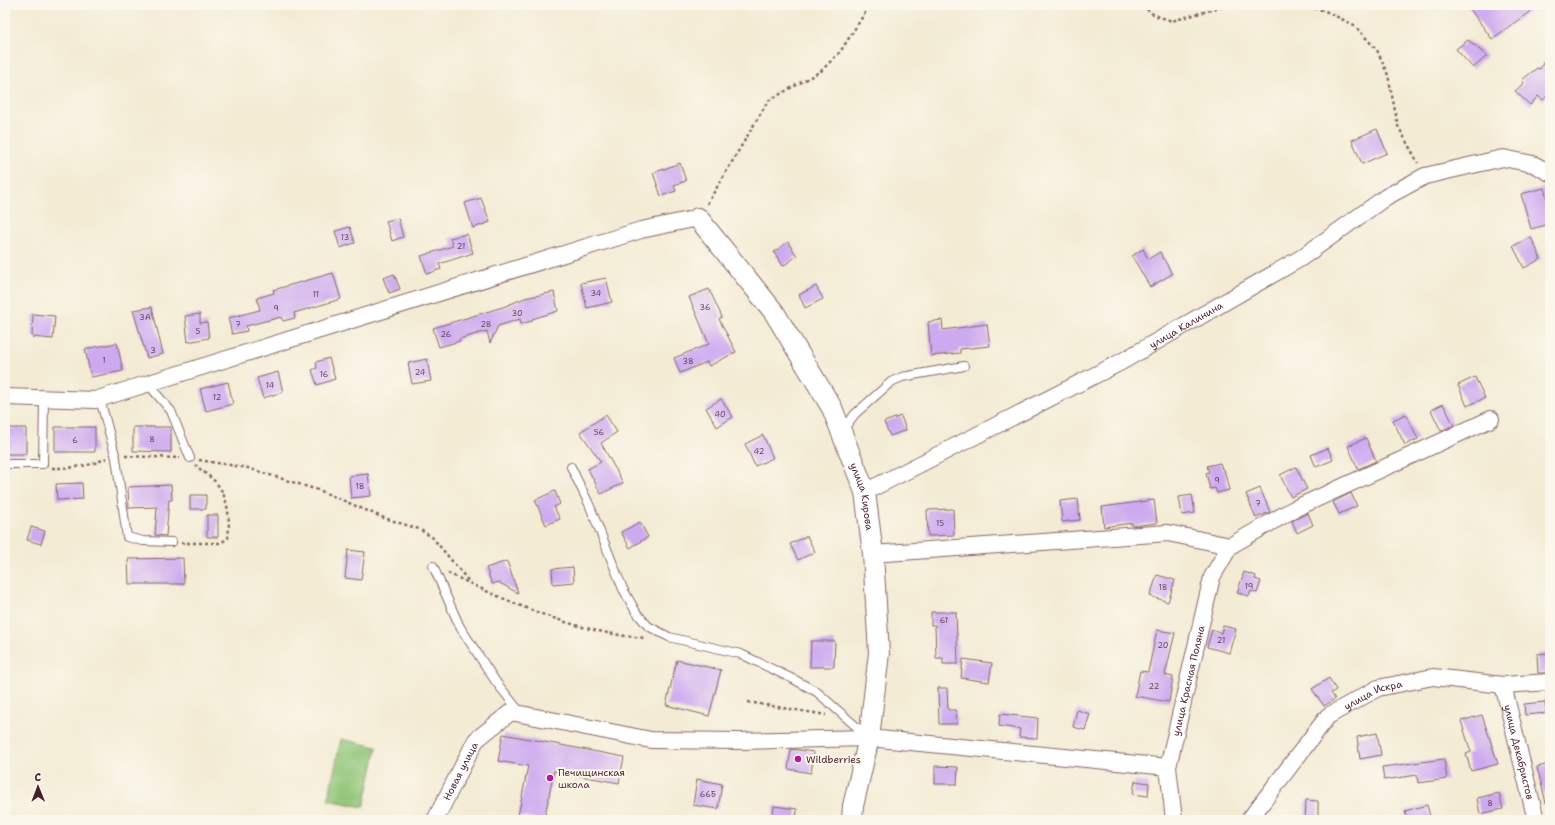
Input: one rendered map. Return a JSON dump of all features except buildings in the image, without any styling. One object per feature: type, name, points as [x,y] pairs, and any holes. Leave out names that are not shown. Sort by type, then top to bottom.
[{"type":"street","name":"улица Калинина","points":[[865,492],[1121,362],[1301,258],[1386,197],[1425,176],[1503,158],[1533,164],[1550,173]]},
{"type":"street","points":[[5,397],[100,399],[641,230],[698,218]]},
{"type":"street","name":"улица Кирова","points":[[698,218],[774,312],[832,408],[865,492],[873,554],[879,653],[869,738],[853,806],[852,820]]},
{"type":"street","points":[[873,554],[1168,533],[1230,546],[1294,509],[1491,419]]},
{"type":"street","name":"улица Красная Поляна","points":[[1174,820],[1168,766],[1212,577],[1230,546]]},
{"type":"street","name":"улица Искра","points":[[1249,820],[1328,716],[1378,688],[1433,677],[1502,685],[1550,682]]},
{"type":"street","name":"улица Декабристов","points":[[1502,685],[1536,820]]},
{"type":"street","points":[[516,713],[651,740],[740,741],[869,738],[1168,766]]},
{"type":"street","name":"Новая улица","points":[[435,820],[476,740],[516,713]]},
{"type":"lane","points":[[842,432],[855,414],[891,382],[902,377],[964,366]]},
{"type":"lane","points":[[148,384],[171,412],[190,458]]},
{"type":"lane","points":[[5,464],[43,464],[44,399]]},
{"type":"lane","points":[[100,399],[116,458],[127,538],[143,541],[172,542]]},
{"type":"lane","points":[[571,467],[589,504],[623,589],[636,612],[648,626],[675,639],[741,654],[817,692],[869,738]]},
{"type":"lane","points":[[433,566],[460,627],[516,713]]},
{"type":"path","points":[[698,218],[768,102],[821,71],[840,52],[870,5]]},
{"type":"path","points":[[1142,5],[1154,15],[1172,21],[1228,5]]},
{"type":"path","points":[[1290,5],[1323,10],[1354,25],[1377,50],[1388,75],[1398,126],[1425,176]]},
{"type":"path","points":[[172,542],[220,543],[228,538],[229,523],[227,504],[217,484],[200,471],[190,458]]},
{"type":"path","points":[[190,458],[248,468],[321,491],[384,518],[418,529],[432,537],[472,585]]},
{"type":"path","points":[[433,566],[472,585],[538,613],[605,632],[636,637],[675,639]]},
{"type":"path","points":[[748,702],[846,719]]},
{"type":"green space","points":[[341,739],[377,747],[364,807],[328,800]]},
{"type":"place","name":"Wildberries","points":[[798,759]]},
{"type":"place","name":"Печищинская школа","points":[[550,778]]}]
